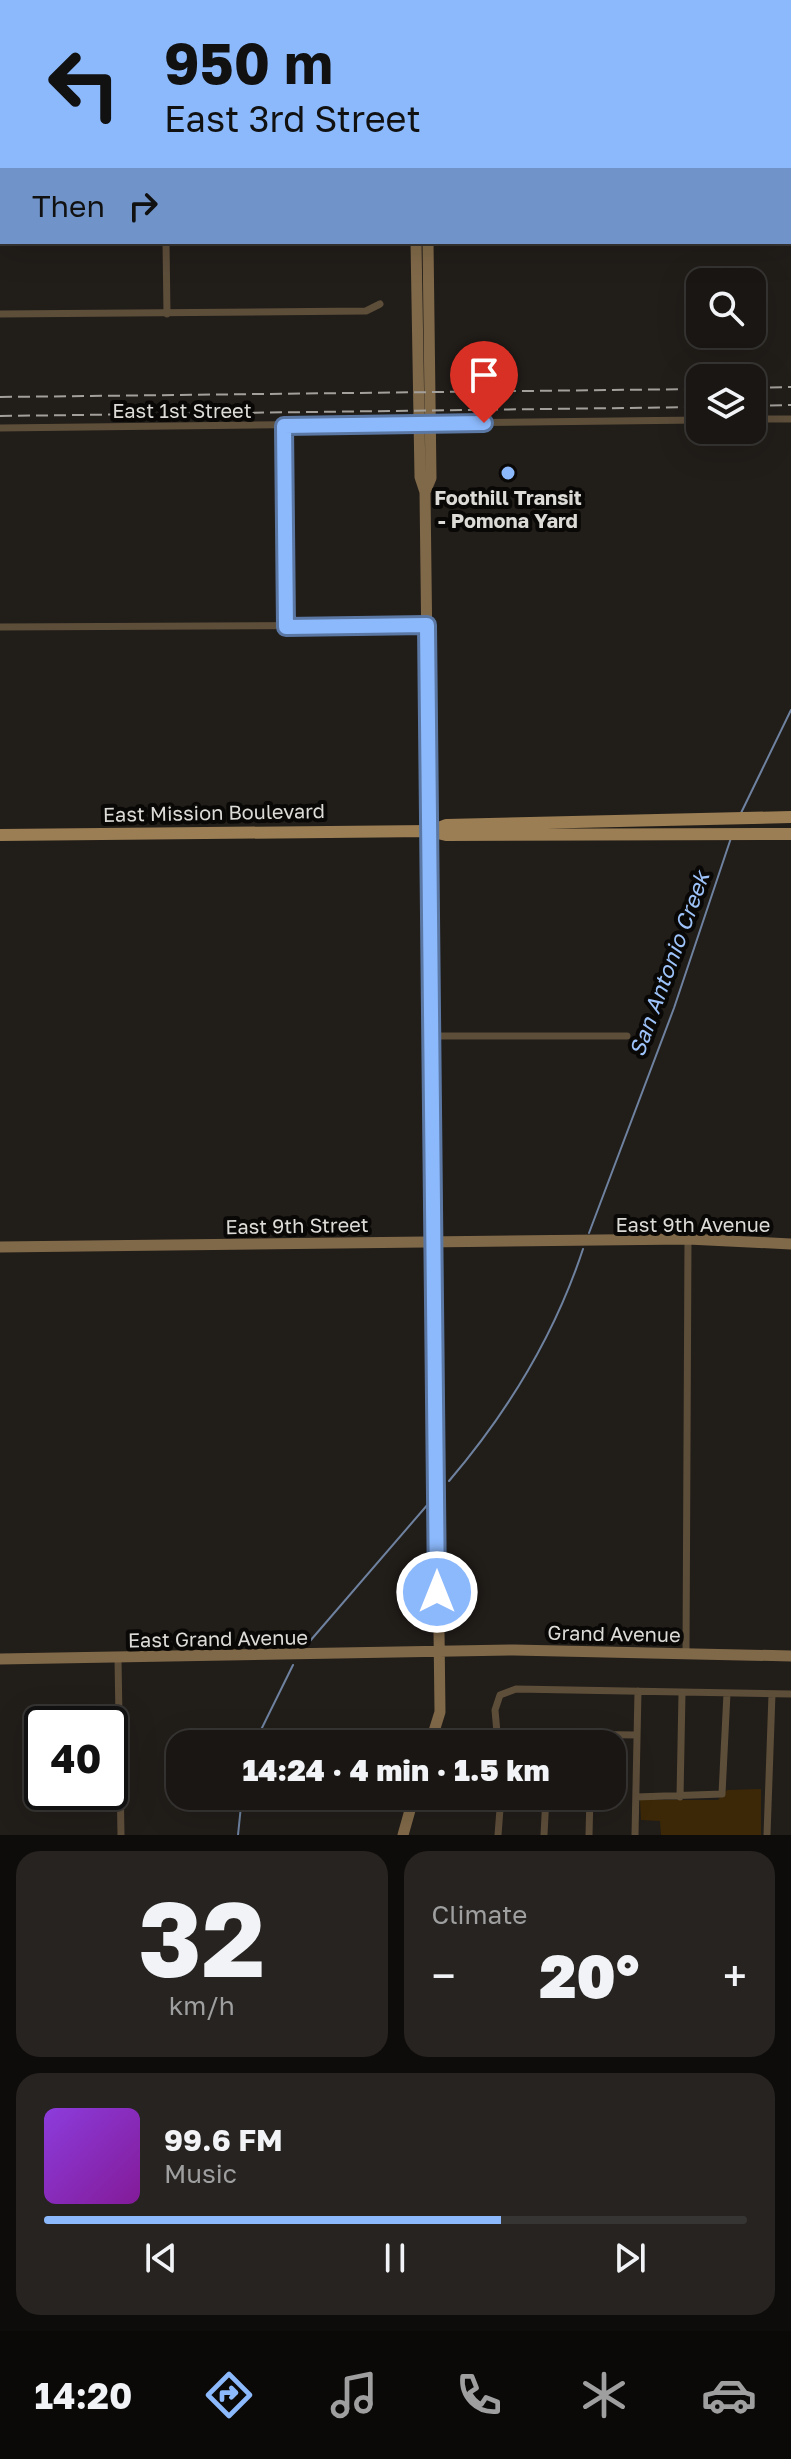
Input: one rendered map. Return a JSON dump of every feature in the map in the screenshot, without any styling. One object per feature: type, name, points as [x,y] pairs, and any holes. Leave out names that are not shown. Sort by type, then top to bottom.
[{"type":"main road","points":[[727,826],[750,818],[791,817]]},
{"type":"main road","name":"East Mission Boulevard","points":[[0,835],[429,831],[446,825],[727,826]]},
{"type":"main road","points":[[727,826],[741,833],[791,834]]},
{"type":"street","points":[[166,244],[167,314]]},
{"type":"street","points":[[416,244],[420,477],[425,492],[434,1036],[437,1654],[440,1712],[434,1730]]},
{"type":"street","points":[[425,492],[431,478],[428,244]]},
{"type":"street","points":[[0,314],[366,311],[380,304]]},
{"type":"street","points":[[766,419],[791,419]]},
{"type":"street","name":"East 1st Street","points":[[0,428],[686,420]]},
{"type":"street","points":[[284,426],[286,627]]},
{"type":"street","points":[[0,627],[427,625]]},
{"type":"street","points":[[434,1036],[627,1036]]},
{"type":"street","points":[[686,1653],[688,1239]]},
{"type":"street","name":"East 9th Avenue","points":[[595,1242],[688,1239],[791,1244]]},
{"type":"street","name":"East 9th Street","points":[[0,1247],[595,1242]]},
{"type":"street","name":"Grand Avenue","points":[[437,1654],[514,1650],[791,1656]]},
{"type":"street","name":"East Grand Avenue","points":[[0,1659],[437,1654]]},
{"type":"street","points":[[118,1659],[121,1835]]},
{"type":"street","points":[[497,1730],[495,1710],[500,1695],[516,1689],[791,1694]]},
{"type":"street","points":[[635,1835],[638,1691]]},
{"type":"street","points":[[680,1797],[682,1693]]},
{"type":"street","points":[[636,1797],[722,1794],[727,1693]]},
{"type":"street","points":[[767,1835],[772,1694]]},
{"type":"street","points":[[626,1735],[636,1735]]},
{"type":"street","points":[[403,1835],[410,1810]]},
{"type":"street","points":[[498,1835],[500,1810]]},
{"type":"street","points":[[544,1835],[545,1810]]},
{"type":"street","points":[[589,1835],[590,1810]]},
{"type":"shaded area","points":[[761,1789],[761,1835],[661,1835],[660,1821],[641,1820],[640,1800],[718,1800],[727,1790]]},
{"type":"waterway","name":"San Antonio Creek","points":[[741,813],[791,710]]},
{"type":"waterway","name":"San Antonio Creek","points":[[589,1233],[674,1008],[731,838]]},
{"type":"waterway","name":"San Antonio Creek","points":[[449,1481],[510,1400],[544,1342],[583,1249]]},
{"type":"waterway","name":"San Antonio Creek","points":[[310,1641],[429,1503]]},
{"type":"waterway","name":"San Antonio Creek","points":[[261,1730],[293,1665]]},
{"type":"waterway","name":"San Antonio Creek","points":[[238,1835],[241,1810]]},
{"type":"railway","points":[[766,388],[791,387]]},
{"type":"railway","points":[[0,397],[686,389]]},
{"type":"railway","points":[[766,406],[791,405]]},
{"type":"railway","points":[[0,416],[686,407]]},
{"type":"place","name":"Foothill Transit - Pomona Yard","points":[[508,473]]},
{"type":"route","points":[[437,1592],[434,1036],[427,625],[286,627],[284,426],[484,423]]}]
